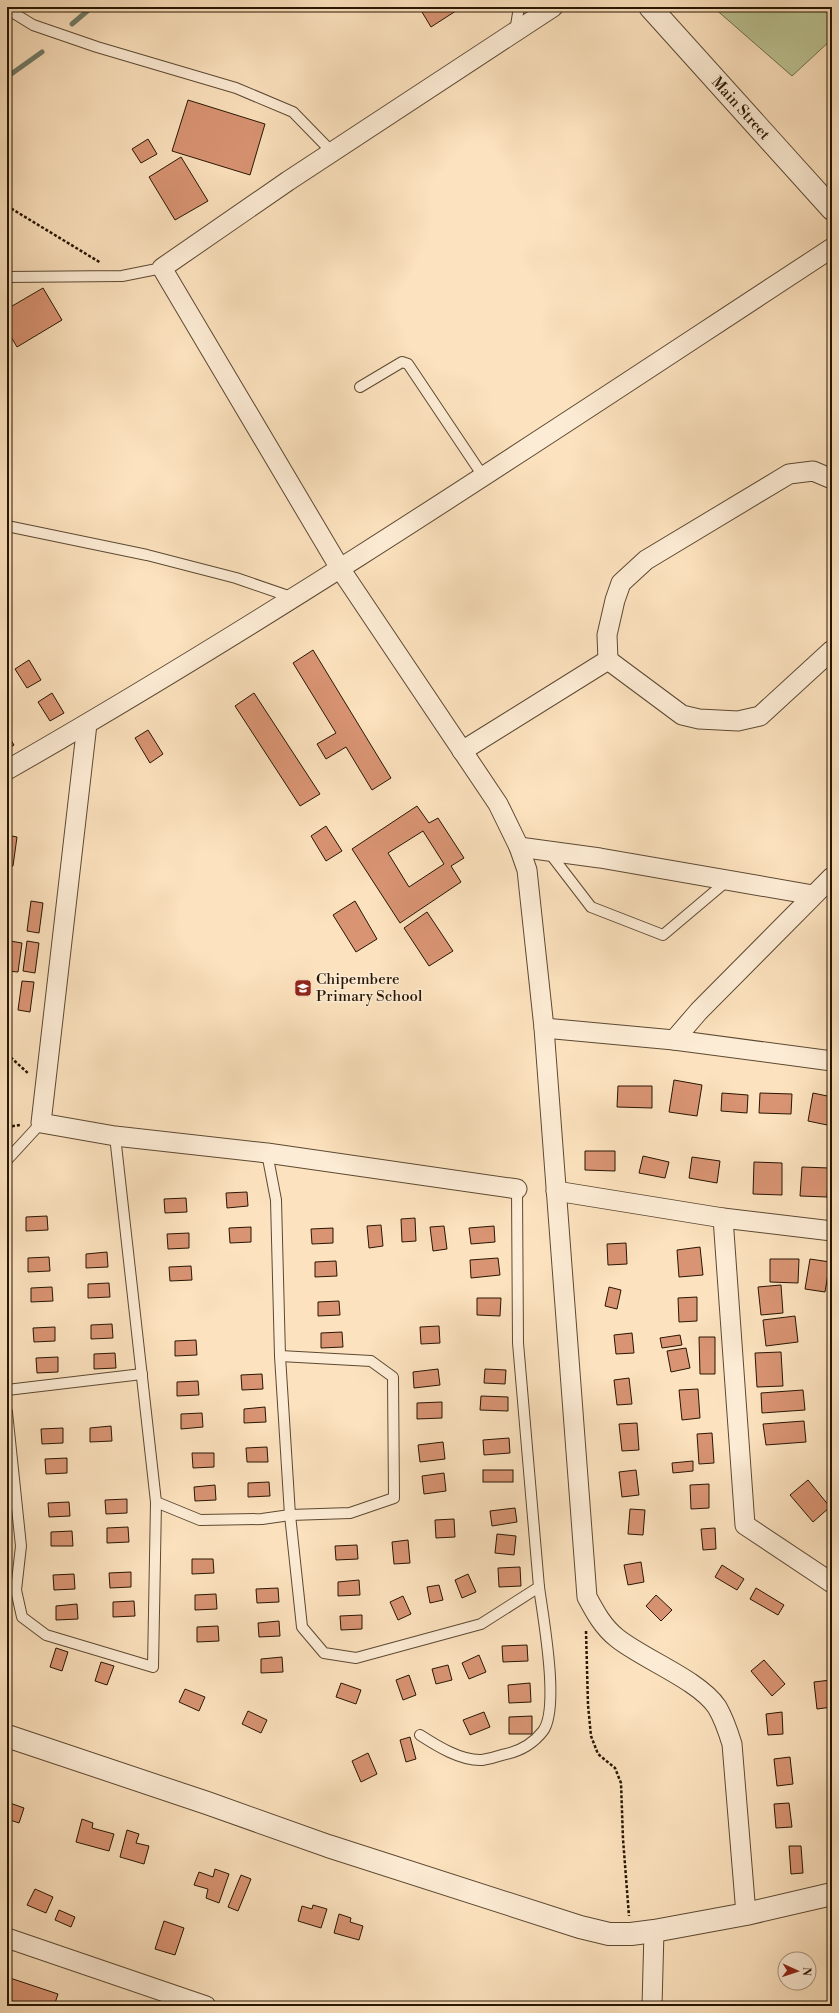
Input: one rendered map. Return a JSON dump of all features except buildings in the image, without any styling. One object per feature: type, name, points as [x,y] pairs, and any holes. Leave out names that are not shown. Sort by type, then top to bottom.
[{"type":"street","points":[[554,7],[288,180],[162,268],[341,570],[498,804],[519,847],[527,870],[544,1028],[586,1597],[600,1622],[616,1638],[702,1691],[716,1706],[726,1723],[732,1744],[746,1914]]},
{"type":"street","name":"Main Street","points":[[650,7],[832,209]]},
{"type":"street","points":[[7,770],[87,724],[341,570],[832,248]]},
{"type":"street","points":[[608,660],[608,635],[615,600],[621,583],[646,560],[789,474],[813,471],[832,478]]},
{"type":"street","points":[[608,660],[682,715],[699,719],[738,721],[760,716],[832,650]]},
{"type":"street","points":[[462,751],[608,660]]},
{"type":"street","points":[[87,724],[44,1085],[41,1123],[115,1136],[267,1153],[517,1189]]},
{"type":"street","points":[[519,847],[600,858],[813,895]]},
{"type":"street","points":[[674,1040],[699,1011],[832,877]]},
{"type":"street","points":[[544,1028],[674,1040],[832,1061]]},
{"type":"street","points":[[556,1191],[723,1218],[832,1231]]},
{"type":"street","points":[[723,1218],[745,1526],[832,1583]]},
{"type":"street","points":[[7,1736],[207,1803],[328,1846],[580,1927],[609,1934],[631,1934],[654,1931],[746,1914],[832,1894]]},
{"type":"street","points":[[652,2006],[654,1931]]},
{"type":"street","points":[[7,1938],[206,2006]]},
{"type":"lane","points":[[514,32],[519,7]]},
{"type":"lane","points":[[7,9],[33,25],[97,47],[236,88],[293,112],[332,152]]},
{"type":"lane","points":[[7,276],[122,276],[162,268]]},
{"type":"lane","points":[[360,387],[402,362],[408,364],[483,476]]},
{"type":"lane","points":[[7,526],[147,555],[236,578],[294,598]]},
{"type":"lane","points":[[548,851],[591,907],[663,934],[728,881]]},
{"type":"lane","points":[[7,1160],[41,1123]]},
{"type":"lane","points":[[7,1412],[21,1546],[16,1590],[22,1617],[46,1635],[153,1667],[156,1502],[115,1136]]},
{"type":"lane","points":[[267,1153],[276,1200],[280,1356],[290,1515],[302,1627],[324,1653],[356,1658],[480,1624],[539,1587]]},
{"type":"lane","points":[[420,1735],[443,1749],[481,1760],[507,1754],[529,1746],[544,1730],[550,1710],[551,1689],[539,1587],[518,1343],[517,1189]]},
{"type":"lane","points":[[156,1502],[200,1520],[262,1519],[290,1515],[350,1513],[394,1498],[393,1377],[371,1361],[280,1356]]},
{"type":"lane","points":[[7,1390],[142,1374]]},
{"type":"path","points":[[7,206],[122,276]]},
{"type":"path","points":[[7,1054],[29,1074],[44,1085]]},
{"type":"path","points":[[586,1627],[588,1705],[591,1736],[598,1754],[615,1768],[621,1783],[623,1839],[631,1934]]},
{"type":"green space","points":[[713,7],[832,7],[832,39],[792,76]]},
{"type":"waterway","points":[[72,24],[92,7]]},
{"type":"waterway","points":[[7,77],[42,52]]},
{"type":"place","name":"Chipembere Primary School","points":[[303,988]]}]
